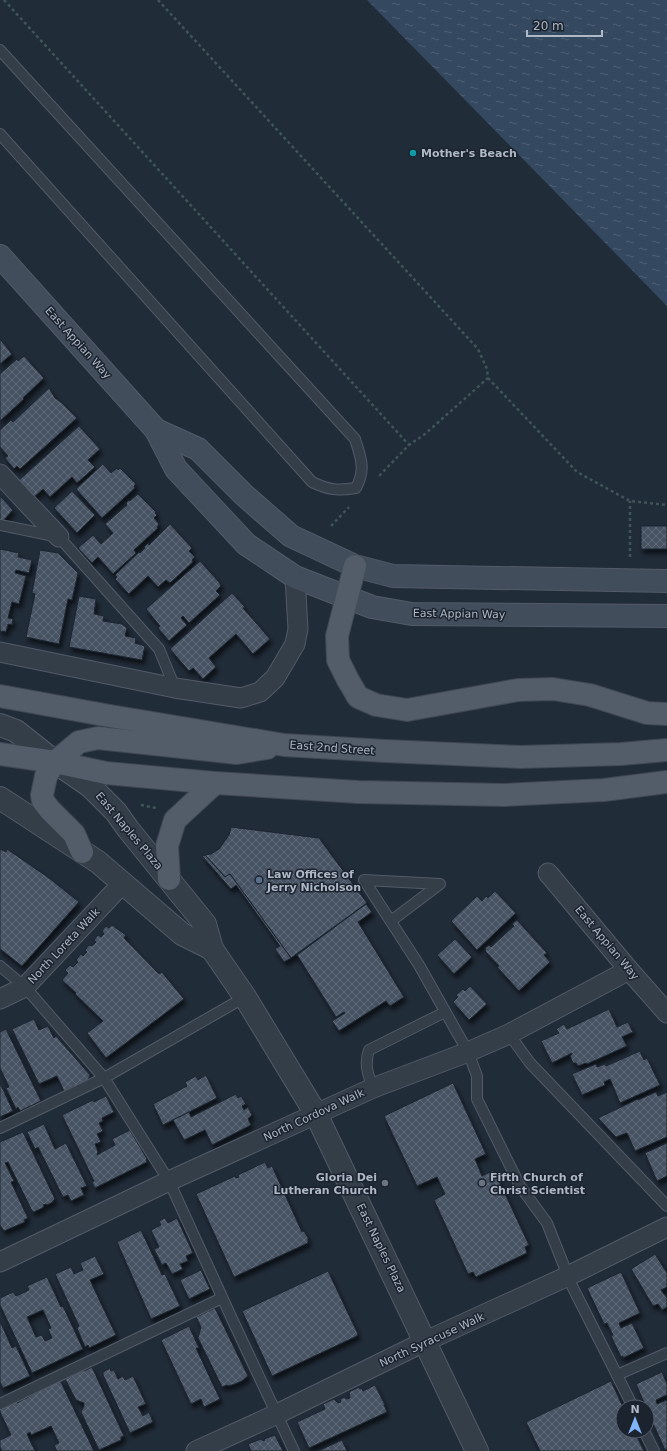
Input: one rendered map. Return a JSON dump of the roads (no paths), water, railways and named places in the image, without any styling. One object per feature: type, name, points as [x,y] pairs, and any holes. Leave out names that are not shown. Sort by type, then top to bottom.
[{"type":"main road","name":"East Appian Way","points":[[0,256],[156,430],[176,469],[246,544],[295,577],[372,606],[412,614],[667,616]]},
{"type":"main road","name":"East Appian Way","points":[[156,430],[198,449],[244,495],[291,536],[354,566],[393,576],[667,581]]},
{"type":"main road","points":[[354,566],[337,636],[338,660],[358,697],[376,704],[407,710],[518,690],[553,689],[590,695],[647,713],[667,714]]},
{"type":"main road","name":"East 2nd Street","points":[[0,696],[284,745],[385,752],[521,757],[621,754],[667,750]]},
{"type":"main road","points":[[82,852],[74,834],[50,810],[43,801],[42,795],[46,776],[55,762],[79,742],[98,738],[237,753],[284,745]]},
{"type":"main road","points":[[0,754],[55,762],[106,773],[215,784],[358,792],[504,795],[604,790],[667,782]]},
{"type":"main road","points":[[169,879],[167,846],[175,820],[215,784]]},
{"type":"street","points":[[0,474],[59,537]]},
{"type":"street","points":[[0,652],[175,688],[241,698],[260,692],[275,678],[295,644],[298,629],[295,577]]},
{"type":"street","name":"East Naples Plaza","points":[[0,725],[16,731],[55,762],[90,786],[111,806],[205,924],[212,949],[245,997],[316,1114],[426,1341],[477,1451]]},
{"type":"street","name":"East Naples Plaza","points":[[0,798],[98,862],[182,934],[212,949]]},
{"type":"street","name":"East Appian Way","points":[[548,873],[667,1013]]},
{"type":"street","name":"North Loreta Walk","points":[[0,999],[25,987],[122,884]]},
{"type":"street","name":"North Cordova Walk","points":[[0,1262],[169,1181],[373,1088],[468,1052],[509,1034],[629,970]]},
{"type":"street","name":"North Syracuse Walk","points":[[196,1451],[278,1414],[426,1341],[568,1276],[667,1227]]},
{"type":"lane","points":[[0,50],[355,439],[362,462],[360,479],[356,488],[343,490],[328,489],[312,482],[0,134]]},
{"type":"lane","points":[[0,525],[59,537],[159,649],[175,688]]},
{"type":"lane","points":[[391,921],[440,884],[364,880],[419,965],[468,1052],[477,1076],[477,1099],[520,1186],[547,1223],[572,1286],[628,1399]]},
{"type":"lane","points":[[0,966],[25,987],[104,1078],[169,1181],[294,1451]]},
{"type":"lane","points":[[0,1128],[104,1078],[245,997]]},
{"type":"lane","points":[[373,1088],[367,1070],[366,1058],[369,1050],[445,1012]]},
{"type":"lane","points":[[509,1034],[530,1063],[667,1206]]},
{"type":"lane","points":[[0,1404],[222,1298]]},
{"type":"lane","points":[[617,1375],[667,1353]]},
{"type":"lane","points":[[648,1439],[654,1451]]},
{"type":"water","points":[[367,0],[667,0],[667,306]]},
{"type":"place","name":"Mother's Beach","points":[[413,153]]},
{"type":"place","name":"Law Offices of Jerry Nicholson","points":[[259,880]]},
{"type":"place","name":"Gloria Dei Lutheran Church","points":[[385,1183]]},
{"type":"place","name":"Fifth Church of Christ Scientist","points":[[482,1183]]}]
